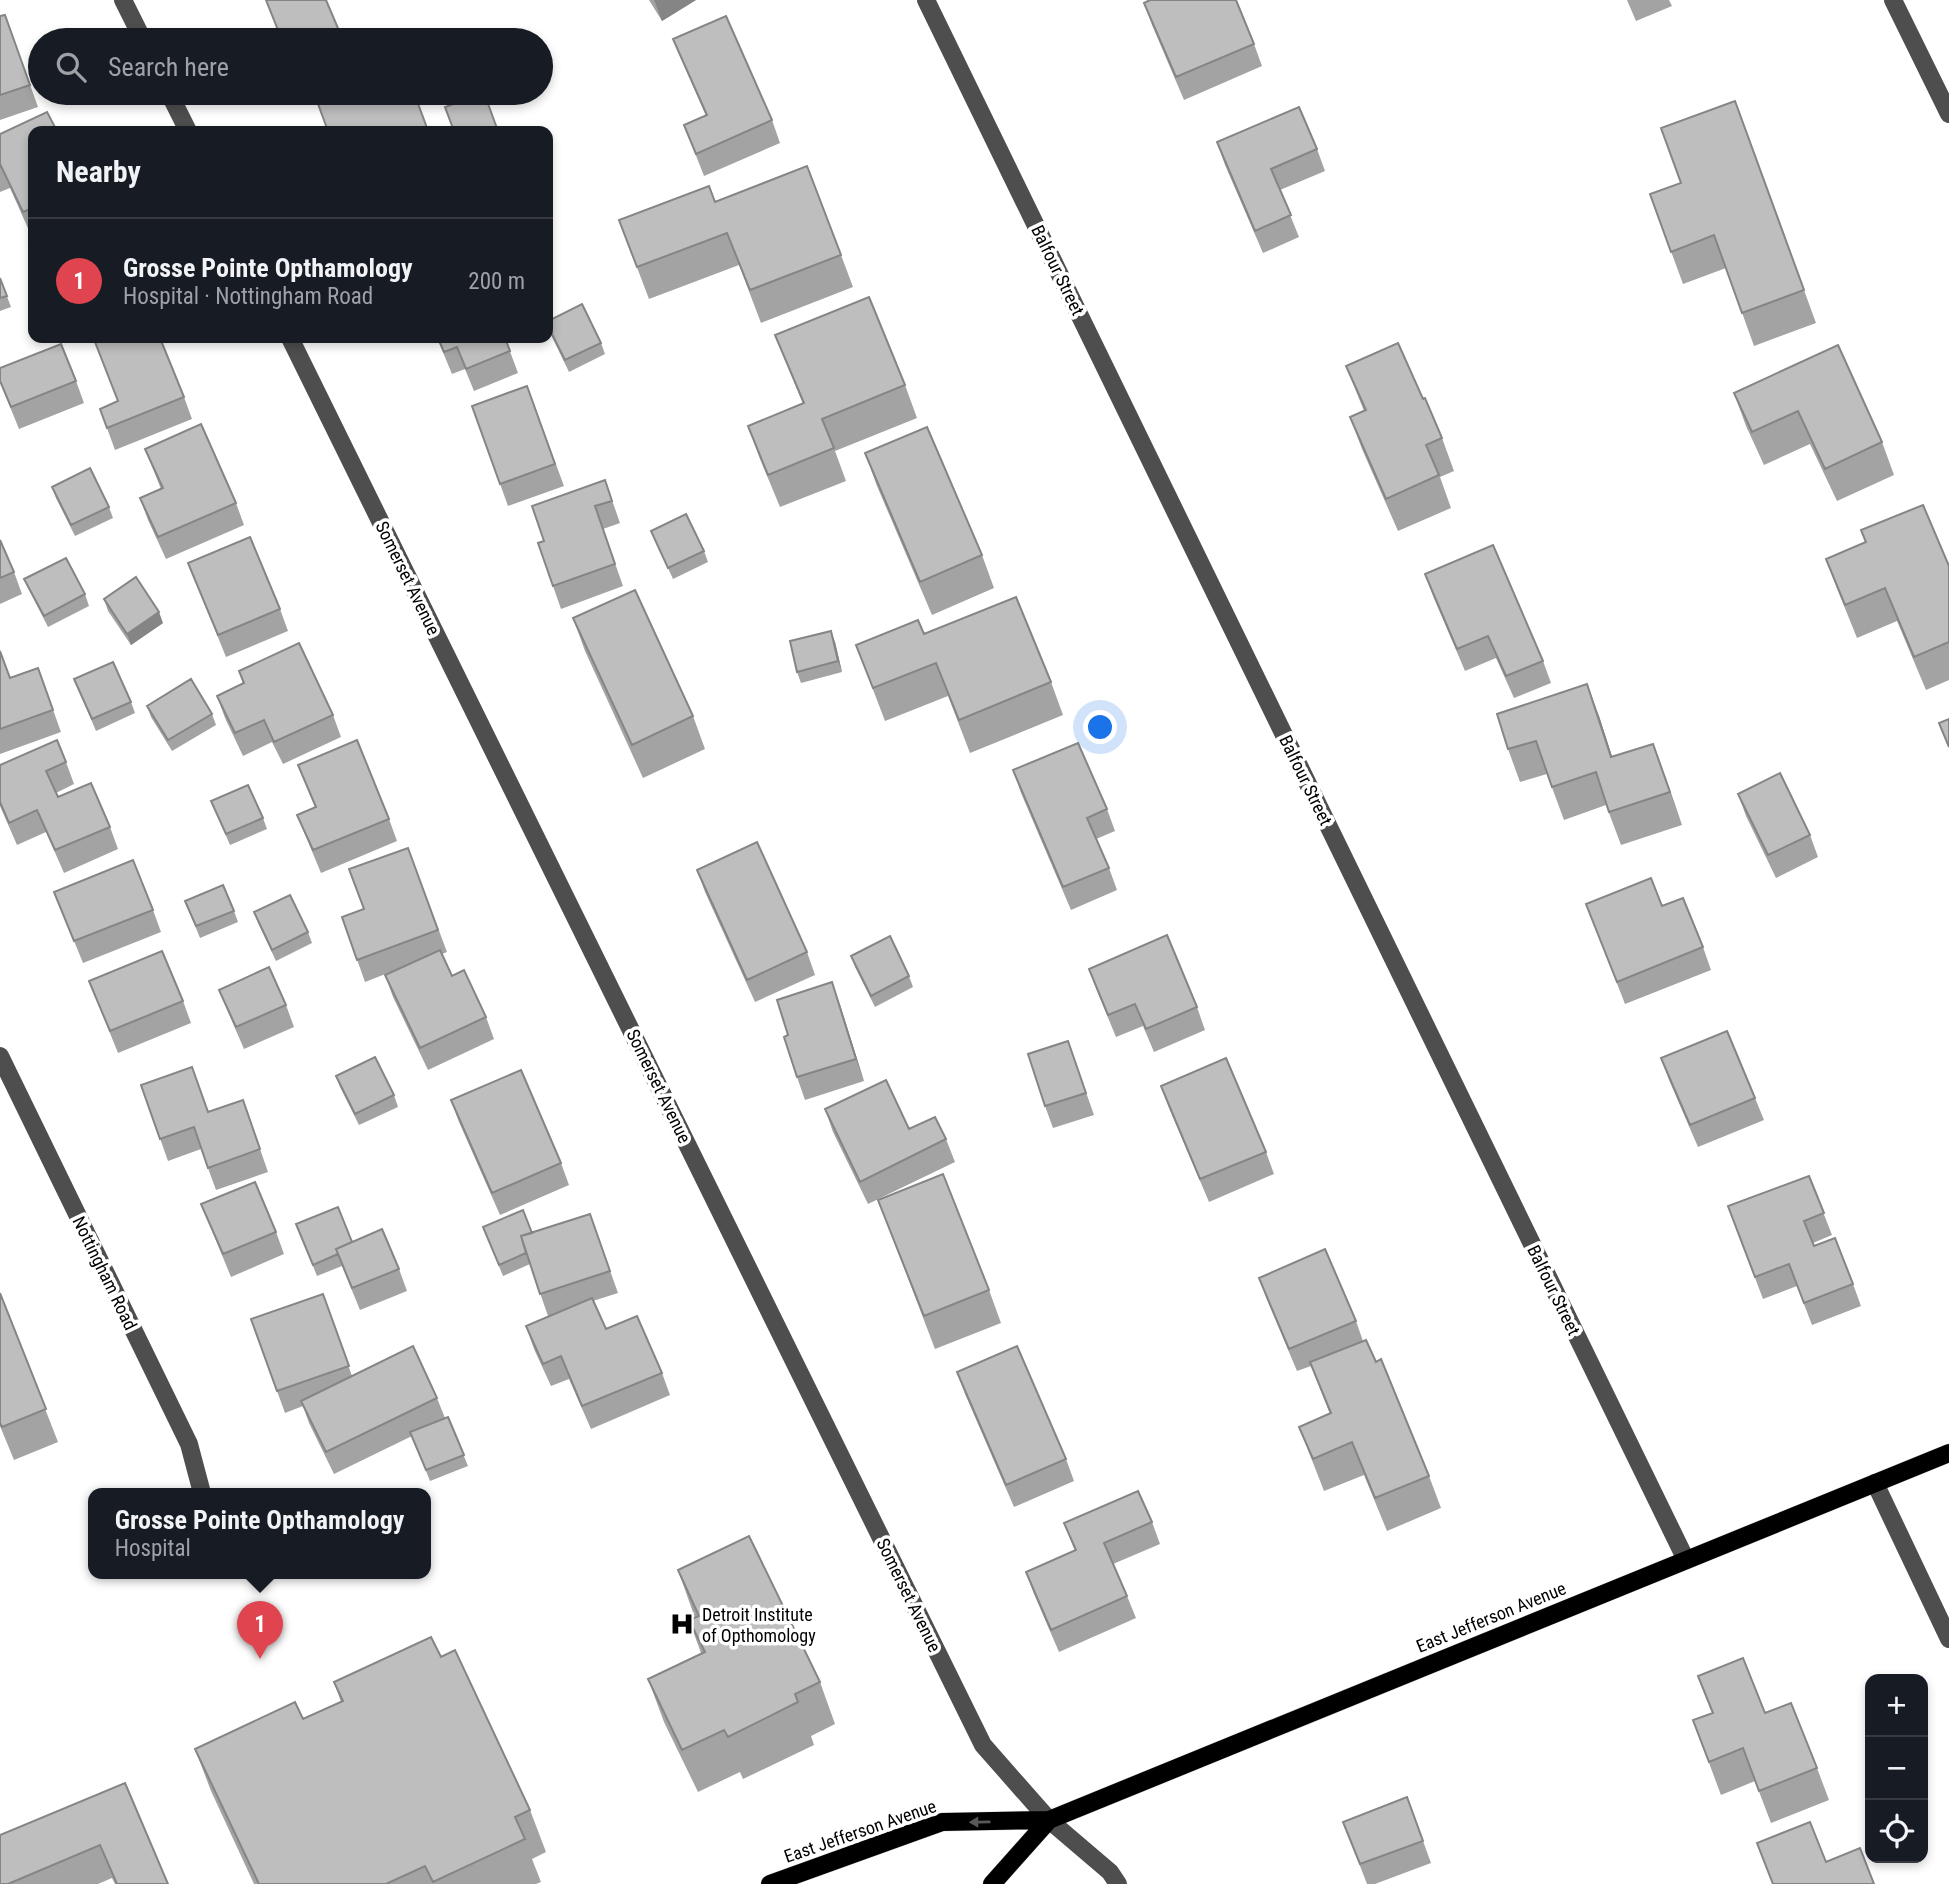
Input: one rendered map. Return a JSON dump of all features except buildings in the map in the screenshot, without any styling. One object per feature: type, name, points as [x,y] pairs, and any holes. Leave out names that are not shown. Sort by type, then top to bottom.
[{"type":"main road","name":"East Jefferson Avenue","points":[[770,1884],[942,1822],[1049,1820],[1949,1453]]},
{"type":"main road","name":"East Jefferson Avenue","points":[[992,1884],[1049,1820]]},
{"type":"street","points":[[123,0],[137,28]]},
{"type":"street","name":"Balfour Street","points":[[926,0],[1686,1560]]},
{"type":"street","points":[[1894,0],[1949,114]]},
{"type":"street","points":[[175,105],[186,126]]},
{"type":"street","name":"Somerset Avenue","points":[[292,343],[983,1745],[1049,1820],[1110,1872],[1118,1884]]},
{"type":"street","name":"Nottingham Road","points":[[0,1056],[189,1444],[201,1488]]},
{"type":"street","points":[[1875,1483],[1949,1639]]},
{"type":"place","name":"Detroit Institute of Opthomology","points":[[682,1624]]},
{"type":"place","name":"Grosse Pointe Opthamology","points":[[260,1659]]}]
